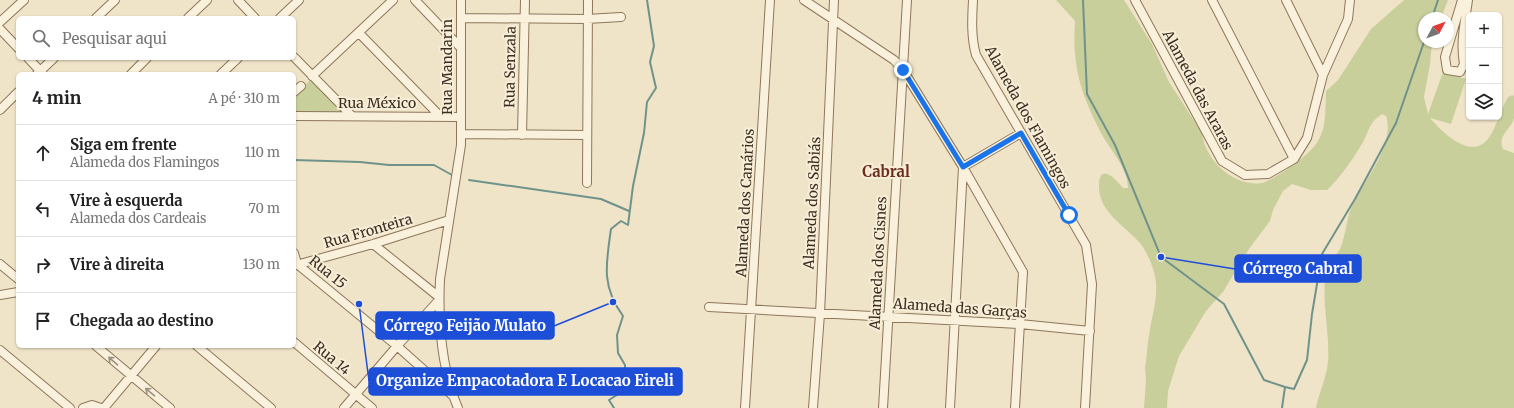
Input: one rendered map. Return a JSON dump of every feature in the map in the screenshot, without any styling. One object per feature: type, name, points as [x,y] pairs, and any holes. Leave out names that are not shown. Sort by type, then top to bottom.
[{"type":"street","points":[[0,22],[24,0]]},
{"type":"street","points":[[98,16],[115,0]]},
{"type":"street","points":[[190,16],[207,0]]},
{"type":"street","points":[[238,0],[253,16]]},
{"type":"street","points":[[282,16],[299,0]]},
{"type":"street","points":[[312,76],[392,0]]},
{"type":"street","points":[[415,0],[460,46]]},
{"type":"street","name":"Rua Mandarin","points":[[452,395],[442,350],[439,298],[448,220],[457,176],[461,134],[459,117],[460,0]]},
{"type":"street","name":"Rua Senzala","points":[[522,135],[525,0]]},
{"type":"street","points":[[587,183],[588,0]]},
{"type":"street","name":"Alameda dos Canários","points":[[745,408],[770,0]]},
{"type":"street","points":[[804,0],[894,60],[903,70],[963,167],[1023,272],[1015,408]]},
{"type":"street","name":"Alameda dos Sabiás","points":[[812,408],[820,314],[834,0]]},
{"type":"street","name":"Alameda dos Cisnes","points":[[883,408],[907,0]]},
{"type":"street","name":"Alameda dos Flamingos","points":[[973,0],[972,29],[976,55],[1086,245],[1092,284],[1085,408]]},
{"type":"street","name":"Alameda das Araras","points":[[1135,0],[1222,161],[1245,175],[1268,174],[1294,159],[1307,138],[1323,75],[1348,19],[1350,0]]},
{"type":"street","points":[[1212,0],[1294,159]]},
{"type":"street","points":[[1286,0],[1323,75]]},
{"type":"street","points":[[1462,0],[1444,57],[1447,70],[1460,72],[1464,64],[1462,52],[1463,34],[1468,0]]},
{"type":"street","points":[[461,18],[525,17],[587,19],[621,17]]},
{"type":"street","points":[[0,29],[16,46]]},
{"type":"street","points":[[359,33],[440,116]]},
{"type":"street","points":[[296,59],[352,116]]},
{"type":"street","points":[[30,60],[39,72]]},
{"type":"street","points":[[41,72],[52,60]]},
{"type":"street","points":[[133,72],[145,60]]},
{"type":"street","points":[[223,72],[236,60]]},
{"type":"street","points":[[296,90],[301,86]]},
{"type":"street","points":[[0,110],[16,94]]},
{"type":"street","name":"Rua México","points":[[296,116],[459,117]]},
{"type":"street","points":[[963,167],[1021,133]]},
{"type":"street","points":[[461,134],[587,134]]},
{"type":"street","points":[[950,408],[956,322],[963,167]]},
{"type":"street","name":"Rua Fronteira","points":[[296,265],[373,244],[448,220]]},
{"type":"street","points":[[344,408],[439,298],[373,244]]},
{"type":"street","points":[[0,264],[16,277]]},
{"type":"street","name":"Rua 15","points":[[296,265],[397,346],[452,395]]},
{"type":"street","points":[[0,295],[16,292]]},
{"type":"street","name":"Alameda das Garças","points":[[709,307],[752,308],[820,314],[888,316],[956,322],[1020,324],[1090,331]]},
{"type":"street","name":"Rua 14","points":[[296,344],[372,408]]},
{"type":"street","points":[[98,348],[170,408]]},
{"type":"street","points":[[83,408],[92,405],[102,408],[154,348]]},
{"type":"street","points":[[199,348],[271,408]]},
{"type":"street","points":[[0,350],[70,408]]},
{"type":"street","points":[[452,395],[458,408]]},
{"type":"green space","points":[[1056,0],[1124,0],[1152,44],[1169,82],[1202,133],[1204,143],[1215,162],[1222,170],[1241,181],[1262,183],[1283,172],[1312,149],[1316,144],[1320,138],[1324,126],[1326,91],[1338,80],[1371,29],[1404,0],[1448,0],[1443,12],[1418,12],[1418,48],[1431,48],[1424,97],[1428,114],[1443,72],[1466,79],[1451,124],[1430,118],[1442,131],[1458,143],[1475,147],[1483,144],[1490,136],[1498,120],[1502,120],[1502,109],[1508,97],[1512,95],[1514,96],[1514,118],[1503,136],[1502,144],[1503,149],[1514,153],[1514,408],[1316,408],[1328,361],[1328,339],[1324,294],[1326,272],[1330,262],[1340,249],[1350,211],[1355,200],[1382,153],[1388,128],[1386,116],[1382,114],[1372,123],[1355,155],[1337,180],[1327,190],[1311,190],[1292,184],[1283,191],[1273,210],[1270,221],[1249,249],[1223,292],[1206,311],[1179,356],[1168,391],[1167,408],[1144,408],[1146,380],[1145,368],[1148,339],[1156,296],[1156,280],[1148,256],[1142,245],[1113,217],[1102,202],[1099,184],[1102,174],[1105,173],[1113,177],[1123,188],[1128,188],[1127,180],[1122,165],[1104,138],[1087,104],[1076,65],[1074,37],[1075,21]]},
{"type":"green space","points":[[311,79],[345,114],[296,113],[296,94]]},
{"type":"waterway","points":[[614,408],[609,400],[620,393],[625,386],[625,365],[618,353],[617,335],[623,316],[611,295],[608,285],[607,264],[611,229],[621,221],[628,225],[633,186],[644,133],[647,102],[656,88],[650,62],[654,46],[647,0]]},
{"type":"waterway","points":[[1083,0],[1087,94],[1115,145],[1161,257],[1224,304],[1264,380],[1285,387]]},
{"type":"waterway","points":[[1434,12],[1438,0]]},
{"type":"waterway","points":[[1282,408],[1285,387],[1294,389],[1307,360],[1312,314],[1322,254],[1355,199],[1396,123],[1422,48]]},
{"type":"waterway","points":[[296,160],[360,162],[389,165],[434,165],[452,175]]},
{"type":"waterway","points":[[469,180],[601,199],[629,211]]},
{"type":"place","name":"Córrego Cabral","points":[[1161,257]]},
{"type":"place","name":"Córrego Feijão Mulato","points":[[613,302]]},
{"type":"place","name":"Organize Empacotadora E Locacao Eireli","points":[[359,304]]},
{"type":"district","name":"Cabral","points":[[886,172]]},
{"type":"route","points":[[903,70],[963,167],[1021,133],[1069,215]]}]
